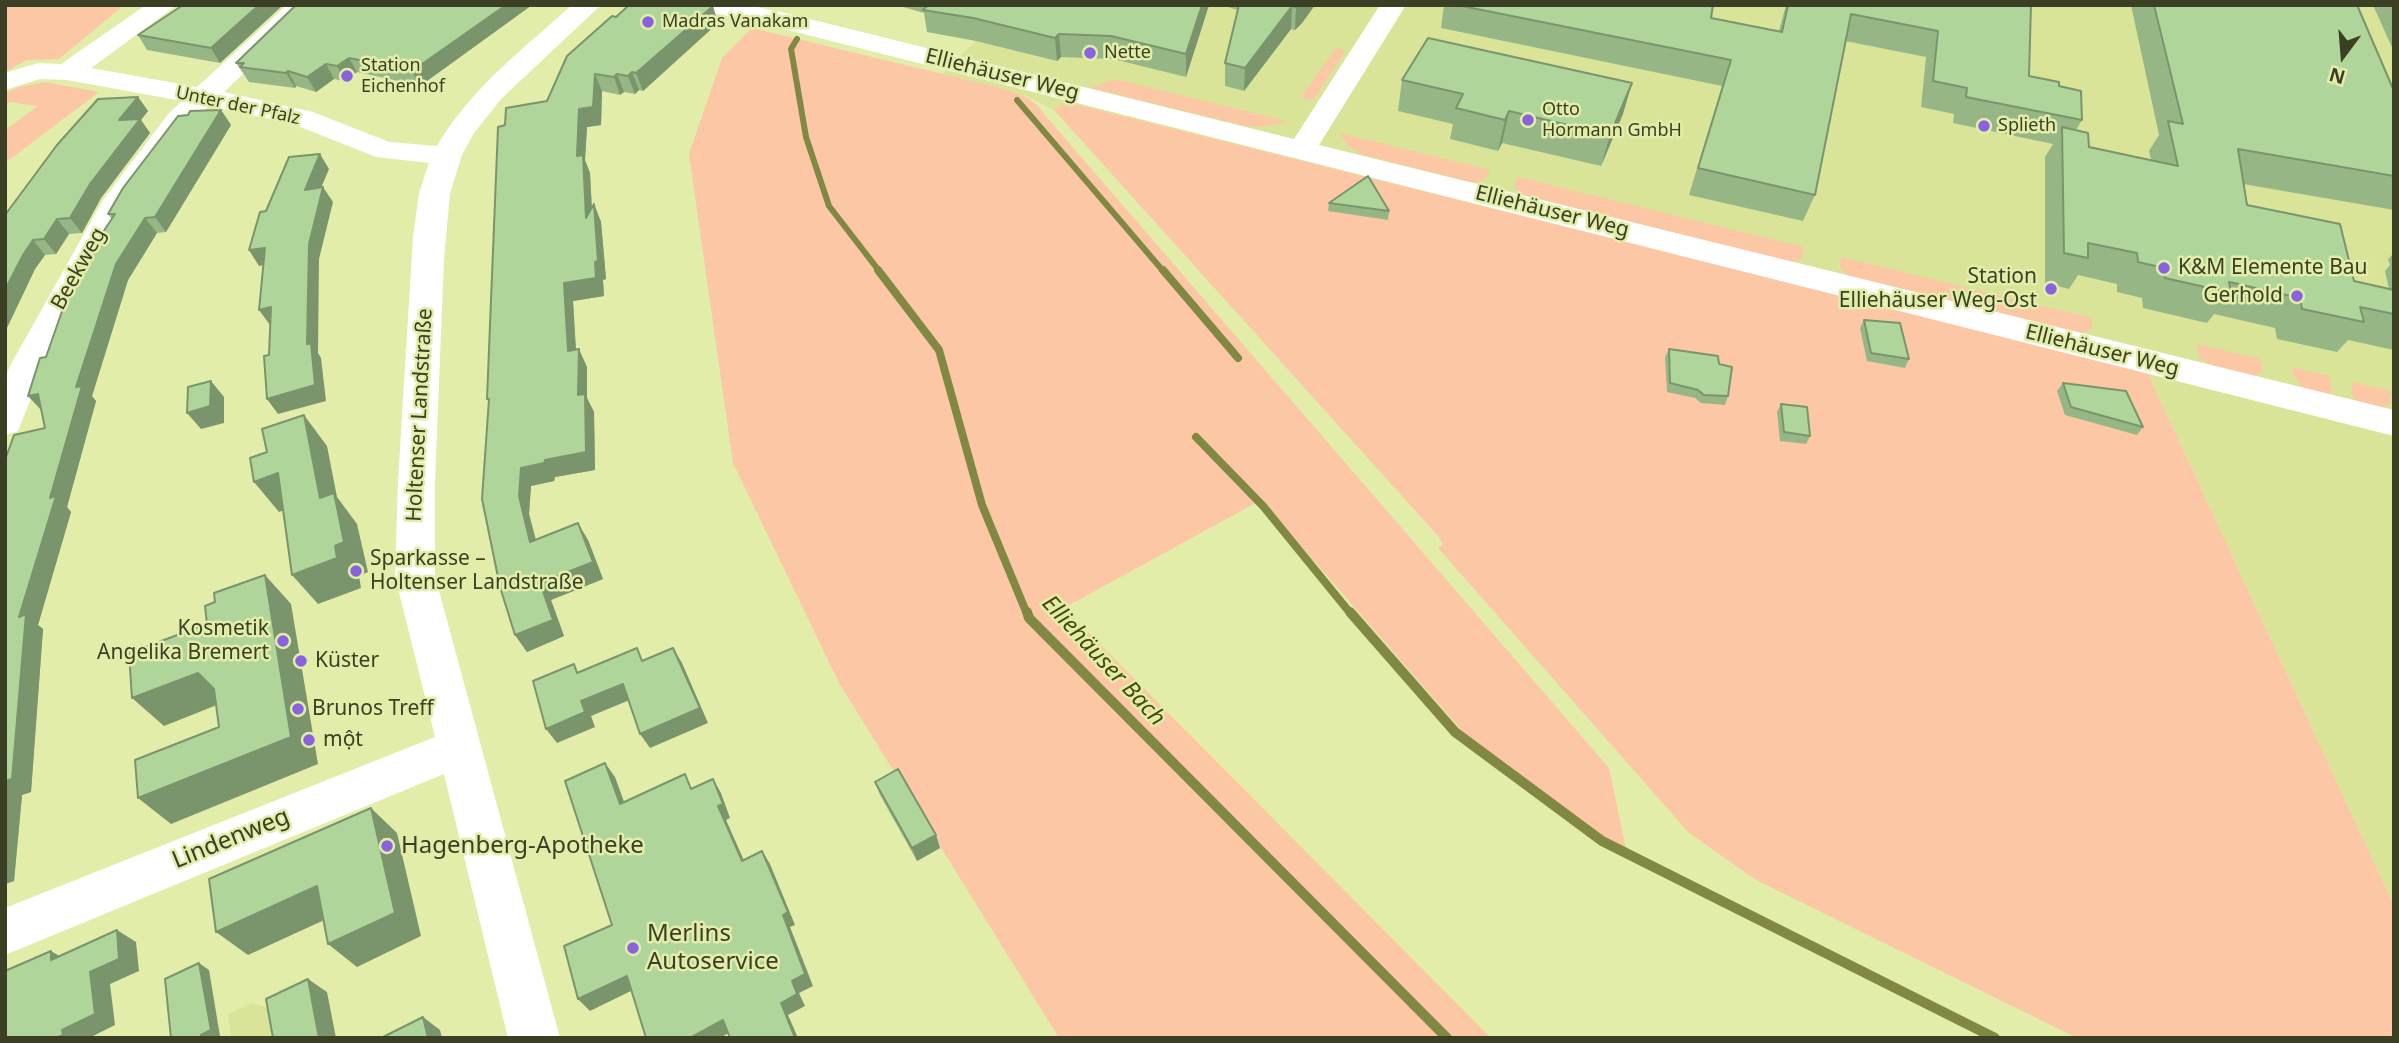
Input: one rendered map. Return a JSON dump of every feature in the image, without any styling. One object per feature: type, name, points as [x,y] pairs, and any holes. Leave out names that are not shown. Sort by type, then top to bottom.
[{"type":"street","points":[[67,72],[164,5]]},
{"type":"street","name":"Beekweg","points":[[5,422],[27,366],[118,200],[179,119],[302,5]]},
{"type":"street","name":"Holtenser Landstraße","points":[[534,1038],[415,576],[414,514],[431,230],[438,180],[447,156],[463,128],[495,89],[523,60],[588,5]]},
{"type":"street","name":"Elliehäuser Weg","points":[[709,5],[777,11],[1302,149],[2394,423]]},
{"type":"street","points":[[1302,149],[1393,5]]},
{"type":"street","name":"Unter der Pfalz","points":[[5,82],[38,71],[67,72],[270,109],[303,118],[363,145],[386,151],[447,156]]},
{"type":"street","name":"Lindenweg","points":[[5,932],[458,748]]},
{"type":"shaded area","points":[[5,5],[124,5],[59,59],[27,60],[5,72]]},
{"type":"shaded area","points":[[1012,5],[2394,5],[2394,906],[2147,372],[1067,102],[1054,110],[1027,96],[942,74]]},
{"type":"shaded area","points":[[752,28],[1001,88],[1031,100],[1609,768],[1627,854],[1469,739],[1261,500],[1064,608],[1491,1038],[1059,1038],[839,683],[733,463],[689,154],[722,58]]},
{"type":"shaded area","points":[[1337,47],[1345,51],[1313,100],[1301,97]]},
{"type":"shaded area","points":[[1115,79],[1290,122],[1256,127],[1242,125],[1091,88]]},
{"type":"shaded area","points":[[45,82],[99,92],[5,163],[5,130],[38,106],[10,102],[5,105],[5,93]]},
{"type":"shaded area","points":[[1066,102],[2147,372],[2394,906],[2394,1038],[2077,1038],[1756,880],[1689,833],[1438,548],[1443,544],[1438,536],[1054,110]]},
{"type":"shaded area","points":[[1340,133],[1490,170],[1482,180],[1470,182],[1364,155],[1348,146]]},
{"type":"shaded area","points":[[1518,177],[1803,247],[1802,258],[1790,262],[1523,195],[1514,187]]},
{"type":"shaded area","points":[[1841,257],[2092,318],[2092,329],[2079,334],[1849,276],[1840,268]]},
{"type":"shaded area","points":[[2197,344],[2260,359],[2263,371],[2255,376],[2212,367],[2200,358]]},
{"type":"shaded area","points":[[2292,367],[2329,376],[2332,394],[2327,396],[2304,388],[2296,380]]},
{"type":"shaded area","points":[[2353,382],[2389,391],[2392,402],[2382,410],[2359,402],[2352,395]]},
{"type":"shaded area","points":[[327,992],[336,1038],[231,1038],[228,1014],[251,1003],[287,1012]]},
{"type":"building","points":[[183,5],[259,5],[211,48],[138,35]]},
{"type":"building","points":[[296,5],[506,5],[412,71],[349,58],[337,66],[326,64],[307,77],[288,71],[286,73],[240,67],[244,63],[236,63]]},
{"type":"building","points":[[629,5],[713,6],[636,73],[632,72],[628,76],[617,74],[614,77],[595,74],[593,107],[579,109],[577,156],[583,155],[586,218],[594,204],[598,261],[595,262],[596,278],[564,283],[568,351],[579,349],[578,395],[585,394],[586,452],[521,468],[519,496],[530,542],[578,523],[593,562],[540,583],[553,620],[515,635],[500,587],[482,499],[489,399],[498,127],[505,125],[506,108],[547,101],[567,56],[612,16],[616,17]]},
{"type":"building","points":[[928,5],[1202,5],[1186,54],[1111,36],[1059,34],[1055,38],[973,18],[923,10]]},
{"type":"building","points":[[1239,5],[1298,5],[1292,6],[1245,68],[1225,63]]},
{"type":"building","points":[[1457,5],[1713,5],[1711,18],[1782,32],[1788,5],[2031,5],[2029,76],[2059,82],[2059,86],[2081,91],[2082,120],[1966,97],[1967,88],[1933,81],[1938,31],[1851,14],[1815,195],[1698,168],[1731,60]]},
{"type":"building","points":[[2154,5],[2357,5],[2394,91],[2394,176],[2238,149],[2247,205],[2340,224],[2354,281],[2394,290],[2394,314],[2360,307],[2364,322],[2302,309],[2300,298],[2229,282],[2231,293],[2165,278],[2164,268],[2138,262],[2137,253],[2088,243],[2088,258],[2064,253],[2062,127],[2088,133],[2089,147],[2178,166],[2168,121],[2183,124]]},
{"type":"building","points":[[1428,38],[1632,83],[1610,135],[1509,111],[1505,120],[1456,108],[1463,94],[1402,80]]},
{"type":"building","points":[[138,97],[119,120],[140,119],[90,184],[70,218],[57,219],[44,239],[33,240],[5,290],[5,215],[57,145],[98,99]]},
{"type":"building","points":[[221,110],[155,217],[145,218],[116,264],[76,387],[82,386],[50,498],[56,496],[19,617],[26,614],[12,779],[5,781],[5,460],[14,435],[45,428],[38,394],[28,396],[40,358],[46,357],[75,274],[115,214],[108,214],[123,188],[178,116],[188,115],[190,111]]},
{"type":"building","points":[[320,154],[305,190],[323,187],[309,244],[307,344],[311,343],[315,385],[267,399],[264,356],[269,355],[271,307],[259,310],[265,248],[249,250],[260,212],[266,211],[289,157]]},
{"type":"building","points":[[1368,176],[1389,211],[1329,203]]},
{"type":"building","points":[[1864,320],[1900,323],[1909,359],[1871,353]]},
{"type":"building","points":[[1669,349],[1718,356],[1719,364],[1732,367],[1728,396],[1704,395],[1698,390],[1670,383]]},
{"type":"building","points":[[211,381],[210,406],[187,413],[188,387]]},
{"type":"building","points":[[2063,383],[2126,391],[2143,427],[2071,407]]},
{"type":"building","points":[[1781,404],[1807,407],[1810,436],[1784,432]]},
{"type":"building","points":[[304,415],[320,498],[334,493],[344,542],[335,546],[337,558],[292,575],[278,473],[254,482],[250,458],[267,452],[262,429]]},
{"type":"building","points":[[265,575],[291,737],[138,798],[135,760],[219,727],[214,689],[198,673],[132,698],[129,653],[207,624],[205,606],[215,602],[214,593]]},
{"type":"building","points":[[637,648],[642,661],[673,648],[700,708],[640,734],[623,684],[581,701],[585,712],[546,729],[533,681],[574,664],[577,673]]},
{"type":"building","points":[[605,763],[620,804],[685,774],[691,789],[713,779],[723,804],[718,806],[742,861],[762,851],[788,912],[783,915],[805,974],[792,981],[797,994],[781,1003],[795,1038],[730,1038],[723,1020],[690,1038],[646,1038],[627,976],[578,999],[564,946],[612,925],[565,781]]},
{"type":"building","points":[[898,769],[936,835],[912,848],[875,782]]},
{"type":"building","points":[[371,808],[395,913],[328,944],[317,886],[216,932],[209,879]]},
{"type":"building","points":[[117,930],[119,959],[90,972],[95,1014],[62,1030],[63,1035],[56,1038],[5,1038],[5,971],[51,951],[51,960]]},
{"type":"building","points":[[199,963],[211,1030],[201,1035],[201,1038],[171,1038],[165,979]]},
{"type":"building","points":[[308,979],[319,1038],[273,1038],[266,999]]},
{"type":"building","points":[[423,1017],[428,1038],[381,1038]]},
{"type":"waterway","name":"Elliehäuser Bach","points":[[797,39],[791,49],[806,137],[829,206],[880,272]]},
{"type":"waterway","points":[[1017,100],[1164,272]]},
{"type":"waterway","name":"Elliehäuser Bach","points":[[878,270],[939,350],[982,505],[1027,614]]},
{"type":"waterway","points":[[1163,270],[1238,358]]},
{"type":"waterway","points":[[1196,437],[1263,506],[1351,614]]},
{"type":"waterway","name":"Elliehäuser Bach","points":[[1027,612],[1029,618],[1447,1038]]},
{"type":"waterway","points":[[1350,612],[1455,732],[1602,841],[1995,1038]]},
{"type":"place","name":"Madras Vanakam","points":[[648,22]]},
{"type":"place","name":"Nette","points":[[1090,53]]},
{"type":"place","name":"Station Eichenhof","points":[[347,76]]},
{"type":"place","name":"Otto Hormann GmbH","points":[[1528,120]]},
{"type":"place","name":"Splieth","points":[[1984,126]]},
{"type":"place","name":"K&M Elemente Bau","points":[[2164,268]]},
{"type":"place","name":"Station Elliehäuser Weg-Ost","points":[[2051,289]]},
{"type":"place","name":"Gerhold","points":[[2297,296]]},
{"type":"place","name":"Sparkasse – Holtenser Landstraße","points":[[356,571]]},
{"type":"place","name":"Kosmetik Angelika Bremert","points":[[283,641]]},
{"type":"place","name":"Küster","points":[[301,661]]},
{"type":"place","name":"Brunos Treff","points":[[298,709]]},
{"type":"place","name":"một","points":[[309,740]]},
{"type":"place","name":"Hagenberg-Apotheke","points":[[387,846]]},
{"type":"place","name":"Merlins Autoservice","points":[[633,948]]}]
